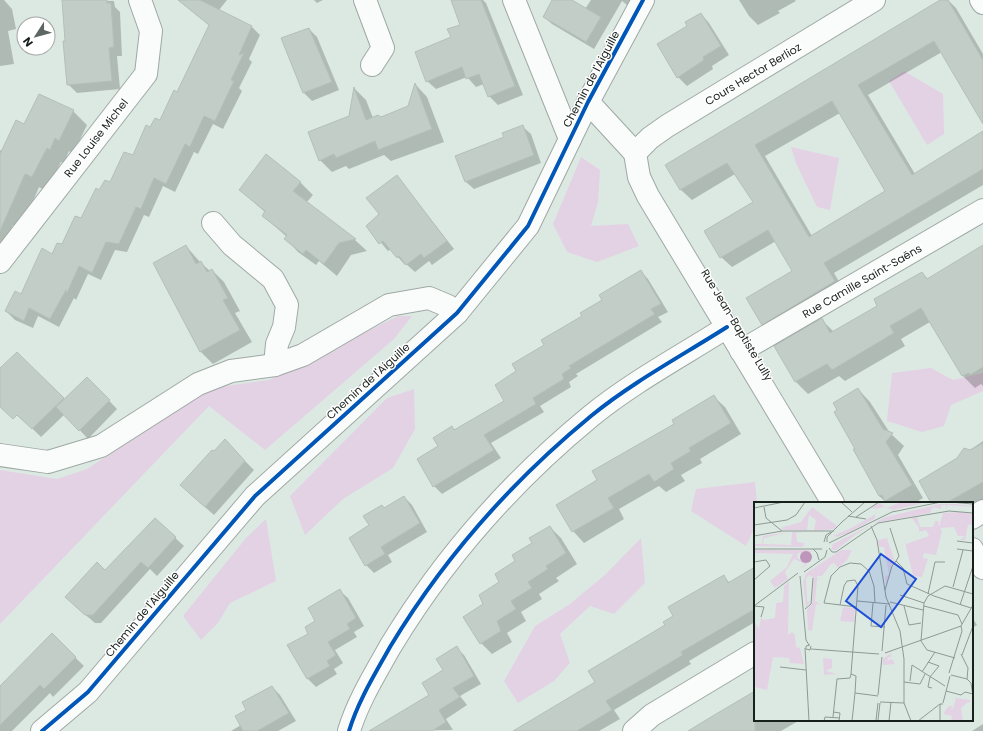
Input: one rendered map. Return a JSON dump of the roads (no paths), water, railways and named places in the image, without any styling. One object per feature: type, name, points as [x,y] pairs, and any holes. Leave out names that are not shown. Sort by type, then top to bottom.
[{"type":"street","name":"Rue Louise Michel","points":[[0,262],[146,74],[151,31],[140,0]]},
{"type":"street","points":[[365,0],[383,48],[372,65]]},
{"type":"street","points":[[514,0],[570,139]]},
{"type":"street","name":"Chemin de l'Aiguille","points":[[42,731],[88,692],[255,496],[457,313],[528,226],[588,102],[643,0]]},
{"type":"street","name":"Cours Hector Berlioz","points":[[635,153],[650,138],[667,126],[874,0]]},
{"type":"street","points":[[588,102],[635,153]]},
{"type":"street","name":"Rue Jean-Baptiste Lully","points":[[635,153],[639,177],[648,196],[832,502]]},
{"type":"street","name":"Rue Camille Saint-Saëns","points":[[742,351],[983,210]]},
{"type":"street","points":[[213,223],[232,245],[273,279],[287,305],[284,327],[277,344],[275,365]]},
{"type":"street","points":[[0,455],[48,462],[101,446],[198,384],[231,371],[275,365],[303,355],[389,305],[429,298],[448,306],[457,313]]},
{"type":"street","points":[[349,731],[354,716],[377,670],[409,615],[455,554],[496,505],[592,415],[630,388],[727,327]]},
{"type":"street","points":[[973,517],[983,511]]},
{"type":"street","points":[[973,551],[983,568]]},
{"type":"street","points":[[634,731],[652,715],[754,654]]}]
